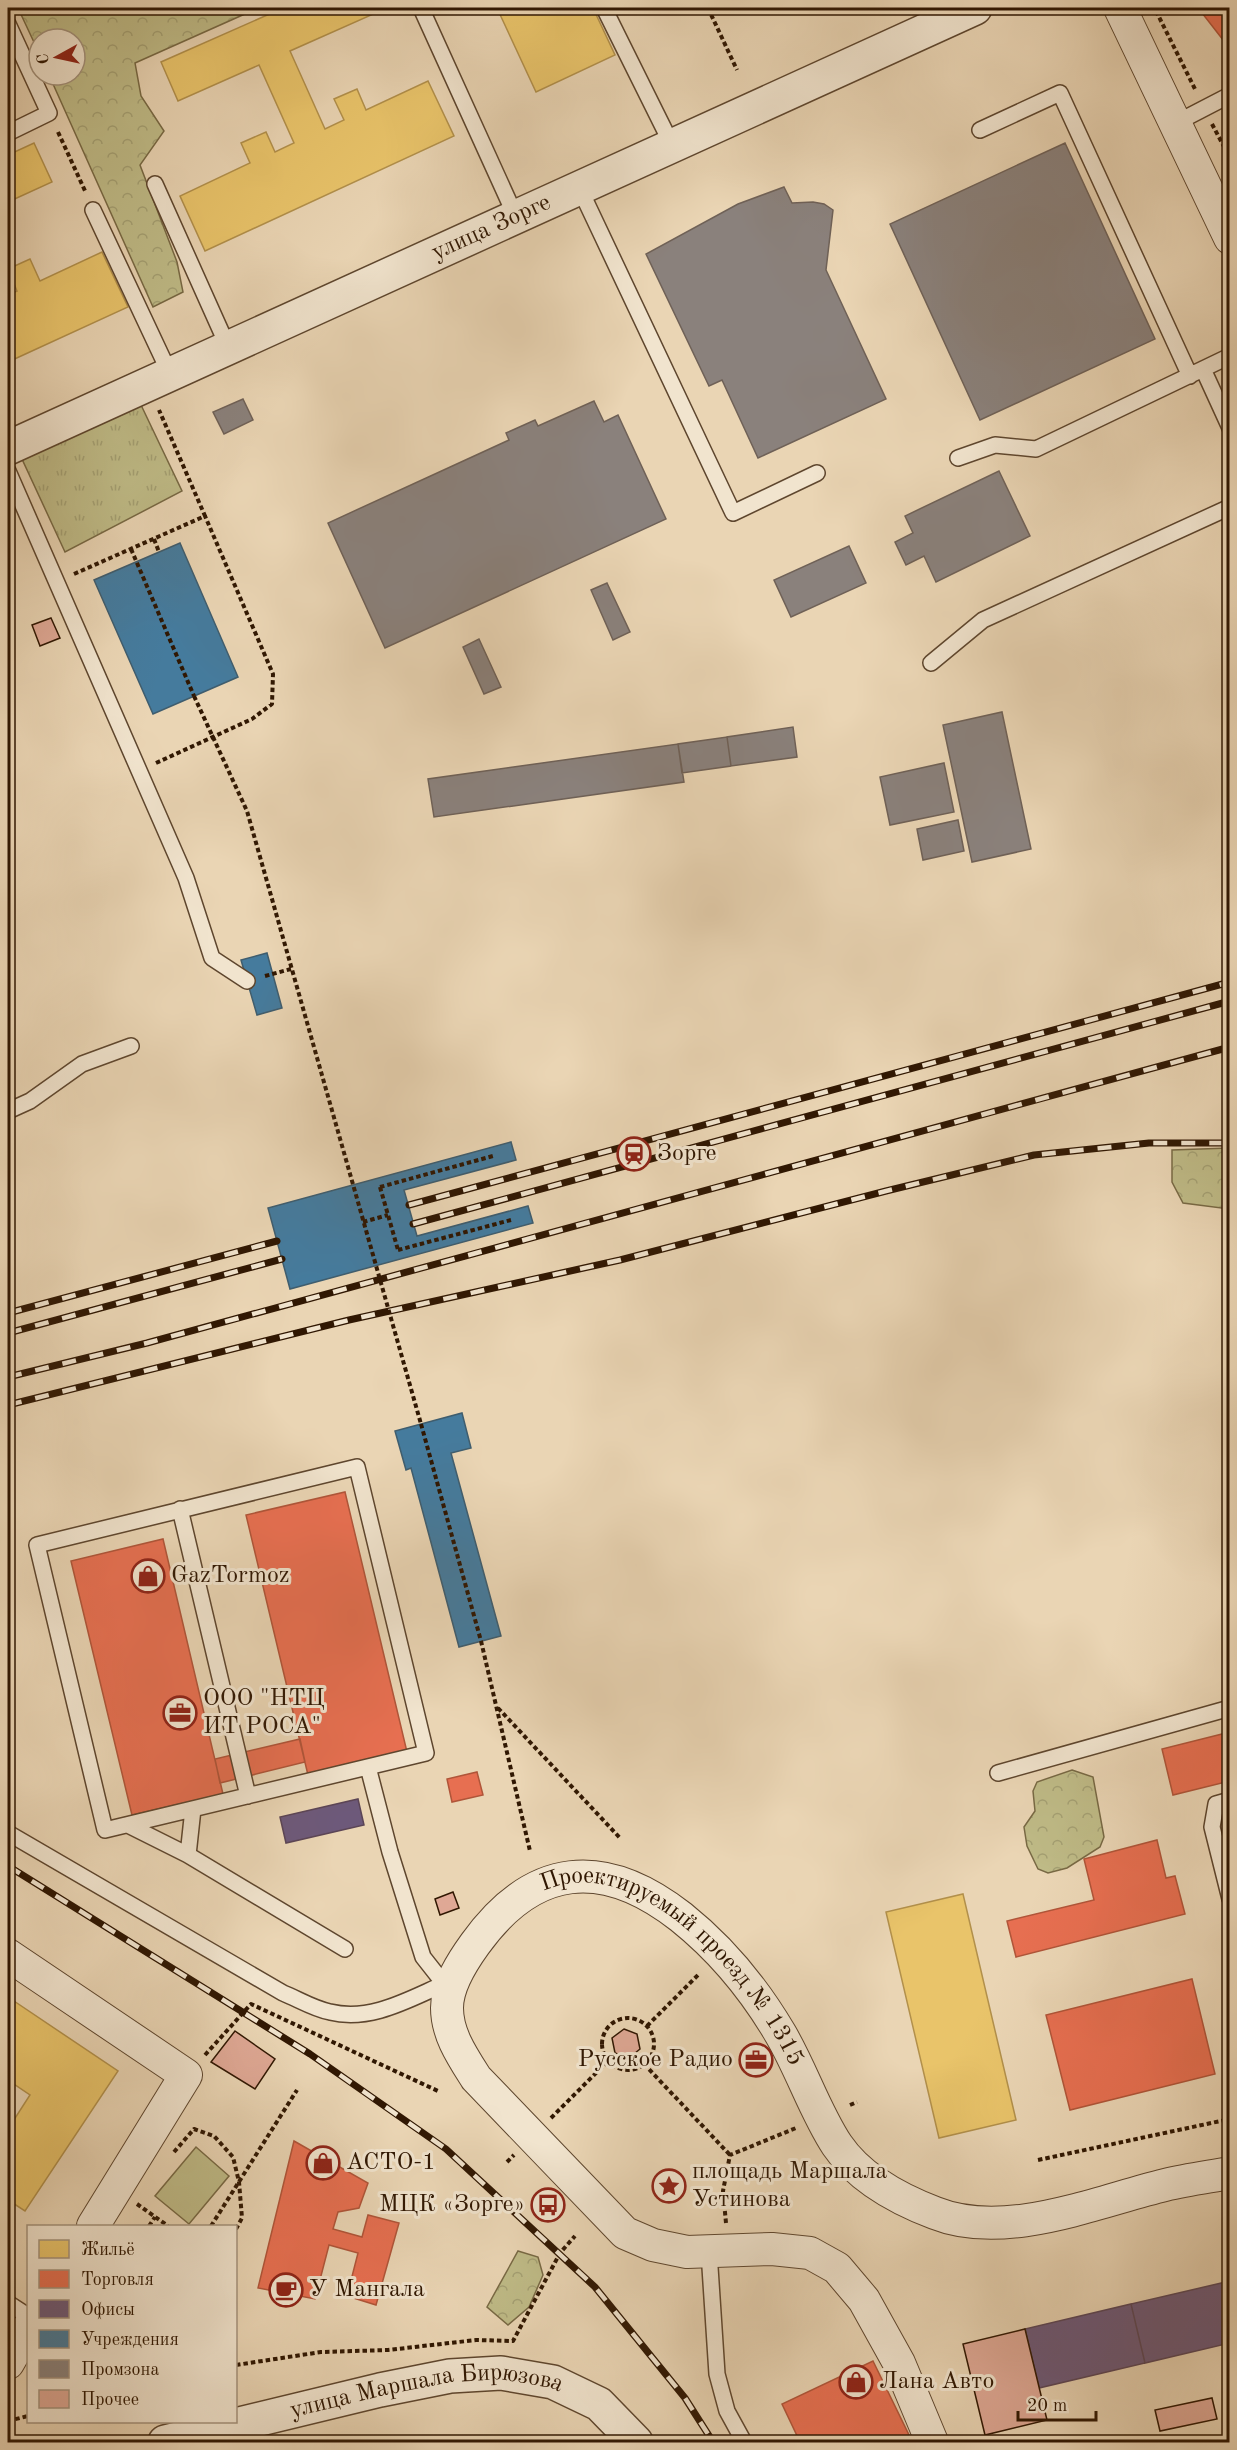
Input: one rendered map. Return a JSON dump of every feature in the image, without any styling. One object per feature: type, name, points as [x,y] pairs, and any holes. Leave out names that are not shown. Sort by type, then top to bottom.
[{"type":"street","name":"улица Зорге","points":[[8,448],[163,387],[228,347],[975,8]]},
{"type":"street","points":[[1120,8],[1230,238]]},
{"type":"street","name":"Проектируемый проезд № 1315","points":[[932,2442],[899,2363],[864,2300],[837,2268],[810,2253],[718,2240],[687,2252],[653,2245],[625,2233],[476,2078],[460,2052],[450,2029],[447,1987],[485,1929],[509,1905],[539,1885],[563,1878],[587,1876],[610,1879],[640,1892],[679,1916],[721,1953],[748,1986],[780,2033],[838,2145],[844,2152],[862,2172],[895,2196],[939,2215],[982,2222],[1028,2220],[1167,2185],[1230,2173]]},
{"type":"street","points":[[8,1955],[186,2075],[133,2201],[95,2225]]},
{"type":"street","points":[[8,2363],[27,2330]]},
{"type":"street","name":"улица Маршала Бирюзова","points":[[165,2442],[380,2390],[450,2376],[501,2373],[553,2382],[599,2404],[636,2442]]},
{"type":"lane","points":[[421,8],[515,215]]},
{"type":"lane","points":[[604,8],[672,145]]},
{"type":"lane","points":[[8,24],[49,113],[8,133]]},
{"type":"lane","points":[[980,130],[1060,93],[1197,372],[1230,428]]},
{"type":"lane","points":[[1174,124],[1230,95]]},
{"type":"lane","points":[[155,184],[228,347]]},
{"type":"lane","points":[[579,187],[733,513],[817,473]]},
{"type":"lane","points":[[93,210],[163,387]]},
{"type":"lane","points":[[958,458],[995,445],[1036,449],[1230,356]]},
{"type":"lane","points":[[8,471],[186,878],[212,958],[247,981]]},
{"type":"lane","points":[[931,663],[982,620],[1230,507]]},
{"type":"lane","points":[[8,1111],[30,1101],[82,1064],[131,1046]]},
{"type":"lane","points":[[357,1467],[426,1753],[368,1767],[105,1830],[37,1545],[357,1467]]},
{"type":"lane","points":[[180,1509],[248,1796]]},
{"type":"lane","points":[[998,1773],[1230,1708]]},
{"type":"lane","points":[[8,1833],[283,1993],[330,2013],[364,2014],[447,1987],[423,1957],[390,1852],[368,1767]]},
{"type":"lane","points":[[1230,1800],[1216,1804],[1212,1827],[1230,1899]]},
{"type":"lane","points":[[189,1855],[193,1809]]},
{"type":"lane","points":[[128,1825],[189,1855],[345,1949]]},
{"type":"lane","points":[[718,2240],[717,2374],[727,2411],[744,2442]]},
{"type":"lane","points":[[8,2303],[27,2315]]},
{"type":"path","points":[[708,8],[737,70]]},
{"type":"path","points":[[1156,8],[1230,159]]},
{"type":"path","points":[[49,113],[93,210]]},
{"type":"path","points":[[139,771],[252,719],[272,704],[273,674],[205,516],[163,387]]},
{"type":"path","points":[[56,581],[205,516]]},
{"type":"path","points":[[154,539],[159,552]]},
{"type":"path","points":[[131,549],[247,811],[421,1424],[497,1707],[530,1851]]},
{"type":"path","points":[[247,981],[291,969]]},
{"type":"path","points":[[493,1156],[380,1187],[398,1250],[511,1220]]},
{"type":"path","points":[[363,1222],[388,1215]]},
{"type":"path","points":[[497,1707],[621,1839]]},
{"type":"path","points":[[646,2026],[698,1975]]},
{"type":"path","points":[[186,2075],[251,2004],[438,2091]]},
{"type":"path","points":[[622,2019],[635,2019],[646,2026],[653,2039],[652,2053],[644,2064],[632,2070],[625,2070],[619,2069],[608,2061],[602,2049],[603,2036],[610,2025],[622,2019]]},
{"type":"path","points":[[507,2162],[608,2061]]},
{"type":"path","points":[[644,2064],[730,2155]]},
{"type":"path","points":[[212,2225],[297,2090]]},
{"type":"path","points":[[850,2105],[857,2102]]},
{"type":"path","points":[[1038,2160],[1230,2119]]},
{"type":"path","points":[[730,2155],[800,2126]]},
{"type":"path","points":[[174,2153],[194,2129],[214,2136],[233,2157],[239,2182],[242,2218],[237,2227]]},
{"type":"path","points":[[718,2240],[723,2191],[730,2155]]},
{"type":"path","points":[[133,2201],[167,2225]]},
{"type":"path","points":[[150,2225],[155,2217]]},
{"type":"path","points":[[237,2364],[321,2352],[388,2350],[476,2340],[513,2341],[560,2253],[575,2236]]},
{"type":"path","points":[[8,2421],[27,2416]]},
{"type":"green space","points":[[18,8],[252,8],[247,13],[135,63],[141,96],[164,131],[140,165],[177,262],[183,292],[153,307],[54,87],[87,87],[87,27],[27,27]]},
{"type":"green space","points":[[141,405],[182,491],[65,552],[22,459]]},
{"type":"green space","points":[[1229,1148],[1229,1209],[1183,1203],[1172,1182],[1172,1150]]},
{"type":"green space","points":[[1072,1770],[1093,1777],[1104,1837],[1100,1847],[1067,1868],[1048,1873],[1038,1869],[1027,1846],[1024,1827],[1035,1811],[1033,1791],[1037,1782]]},
{"type":"green space","points":[[196,2147],[229,2176],[189,2224],[155,2196]]},
{"type":"green space","points":[[518,2251],[538,2257],[543,2275],[529,2307],[508,2325],[487,2307]]},
{"type":"building: Жильё","points":[[283,8],[376,8],[378,12],[290,51],[325,129],[344,120],[334,99],[357,89],[366,110],[428,81],[454,136],[205,251],[180,196],[250,163],[241,143],[266,132],[275,152],[294,143],[259,65],[178,101],[161,62]]},
{"type":"building: Жильё","points":[[497,8],[593,8],[615,55],[536,92]]},
{"type":"building: Жильё","points":[[34,143],[52,182],[8,202],[8,155]]},
{"type":"building: Жильё","points":[[102,252],[128,307],[8,362],[8,295],[17,291],[8,269],[30,259],[40,281]]},
{"type":"building: Жильё","points":[[963,1894],[1016,2120],[939,2138],[886,1912]]},
{"type":"building: Жильё","points":[[8,1997],[118,2071],[25,2211],[8,2200],[8,2129],[30,2095],[8,2080]]},
{"type":"building: Торговля","points":[[1205,8],[1230,8],[1230,45],[1227,45],[1202,13]]},
{"type":"building: Торговля","points":[[345,1492],[407,1752],[308,1775],[246,1515]]},
{"type":"building: Торговля","points":[[163,1539],[223,1794],[132,1815],[71,1561]]},
{"type":"building: Торговля","points":[[1230,1732],[1230,1781],[1173,1795],[1162,1749]]},
{"type":"building: Торговля","points":[[300,1739],[305,1762],[220,1783],[215,1759]]},
{"type":"building: Торговля","points":[[477,1772],[483,1795],[452,1802],[447,1779]]},
{"type":"building: Торговля","points":[[1157,1840],[1166,1878],[1175,1876],[1185,1914],[1016,1957],[1007,1921],[1094,1900],[1084,1859]]},
{"type":"building: Торговля","points":[[1192,1979],[1215,2074],[1070,2110],[1046,2015]]},
{"type":"building: Торговля","points":[[294,2141],[368,2183],[359,2208],[338,2212],[333,2229],[362,2237],[368,2215],[399,2223],[376,2305],[347,2296],[358,2253],[329,2245],[315,2299],[258,2288]]},
{"type":"building: Торговля","name":"Лана Авто","points":[[873,2361],[909,2435],[893,2442],[800,2442],[782,2404]]},
{"type":"building: Офисы","points":[[358,1799],[364,1825],[286,1843],[280,1817]]},
{"type":"building: Офисы","points":[[1230,2281],[1230,2343],[1145,2363],[1131,2304]]},
{"type":"building: Офисы","points":[[1131,2304],[1145,2363],[1039,2388],[1025,2329]]},
{"type":"building: Учреждения","points":[[180,543],[238,677],[153,714],[94,580]]},
{"type":"building: Учреждения","points":[[267,953],[282,1008],[257,1015],[241,960]]},
{"type":"building: Учреждения","points":[[511,1142],[516,1160],[404,1190],[417,1236],[528,1206],[533,1223],[290,1289],[268,1208]]},
{"type":"building: Учреждения","points":[[462,1413],[471,1448],[451,1453],[501,1636],[459,1647],[411,1468],[406,1470],[395,1431]]},
{"type":"building: Промзона","points":[[1065,143],[1155,339],[980,420],[890,224]]},
{"type":"building: Промзона","points":[[784,187],[792,203],[813,202],[824,204],[833,210],[826,270],[886,399],[758,458],[722,380],[709,386],[646,254],[738,204]]},
{"type":"building: Промзона","points":[[243,399],[253,420],[224,434],[213,412]]},
{"type":"building: Промзона","points":[[594,401],[604,422],[618,415],[666,519],[385,648],[328,523],[509,440],[506,433],[535,420],[538,426]]},
{"type":"building: Промзона","points":[[999,471],[1030,536],[936,582],[924,556],[906,565],[895,542],[913,533],[905,516]]},
{"type":"building: Промзона","points":[[849,546],[866,583],[791,617],[774,580]]},
{"type":"building: Промзона","points":[[607,583],[630,632],[613,640],[591,590]]},
{"type":"building: Промзона","points":[[479,639],[501,687],[484,694],[463,647]]},
{"type":"building: Промзона","points":[[1002,712],[1031,849],[972,862],[943,725]]},
{"type":"building: Промзона","points":[[793,727],[797,757],[731,766],[727,737]]},
{"type":"building: Промзона","points":[[727,737],[731,766],[682,773],[678,744]]},
{"type":"building: Промзона","points":[[678,744],[684,782],[434,817],[428,779]]},
{"type":"building: Промзона","points":[[944,763],[954,812],[890,825],[880,777]]},
{"type":"building: Промзона","points":[[958,820],[964,851],[923,860],[917,829]]},
{"type":"building: Прочее","points":[[51,618],[60,638],[40,646],[32,625]]},
{"type":"building: Прочее","points":[[453,1892],[459,1908],[440,1915],[435,1899]]},
{"type":"building: Прочее","points":[[624,2029],[637,2034],[640,2049],[629,2058],[615,2053],[612,2038]]},
{"type":"building: Прочее","points":[[235,2031],[275,2059],[255,2089],[211,2062]]},
{"type":"building: Прочее","points":[[1025,2329],[1047,2420],[985,2435],[963,2344]]},
{"type":"building: Прочее","points":[[1212,2398],[1217,2419],[1160,2431],[1155,2410]]},
{"type":"railway","points":[[409,1205],[1230,982]]},
{"type":"railway","points":[[413,1224],[1230,1001]]},
{"type":"railway","points":[[8,1377],[147,1343],[1230,1047]]},
{"type":"railway","points":[[8,1405],[349,1320],[620,1260],[1034,1155],[1149,1143],[1230,1143]]},
{"type":"railway","points":[[8,1313],[277,1241]]},
{"type":"railway","points":[[8,1333],[282,1259]]},
{"type":"railway","points":[[8,1866],[310,2054],[446,2149],[595,2287],[685,2398],[713,2442]]},
{"type":"place","name":"Зорге","points":[[634,1154]]},
{"type":"place","name":"GazTormoz","points":[[148,1576]]},
{"type":"place","name":"ООО \"НТЦ ИТ РОСА\"","points":[[180,1713]]},
{"type":"place","name":"Русское Радио","points":[[756,2060]]},
{"type":"place","name":"АСТО-1","points":[[323,2163]]},
{"type":"place","name":"площадь Маршала Устинова","points":[[669,2186]]},
{"type":"place","name":"МЦК «Зорге»","points":[[548,2205]]},
{"type":"place","name":"У Мангала","points":[[286,2290]]},
{"type":"place","name":"Лана Авто","points":[[856,2382]]}]
